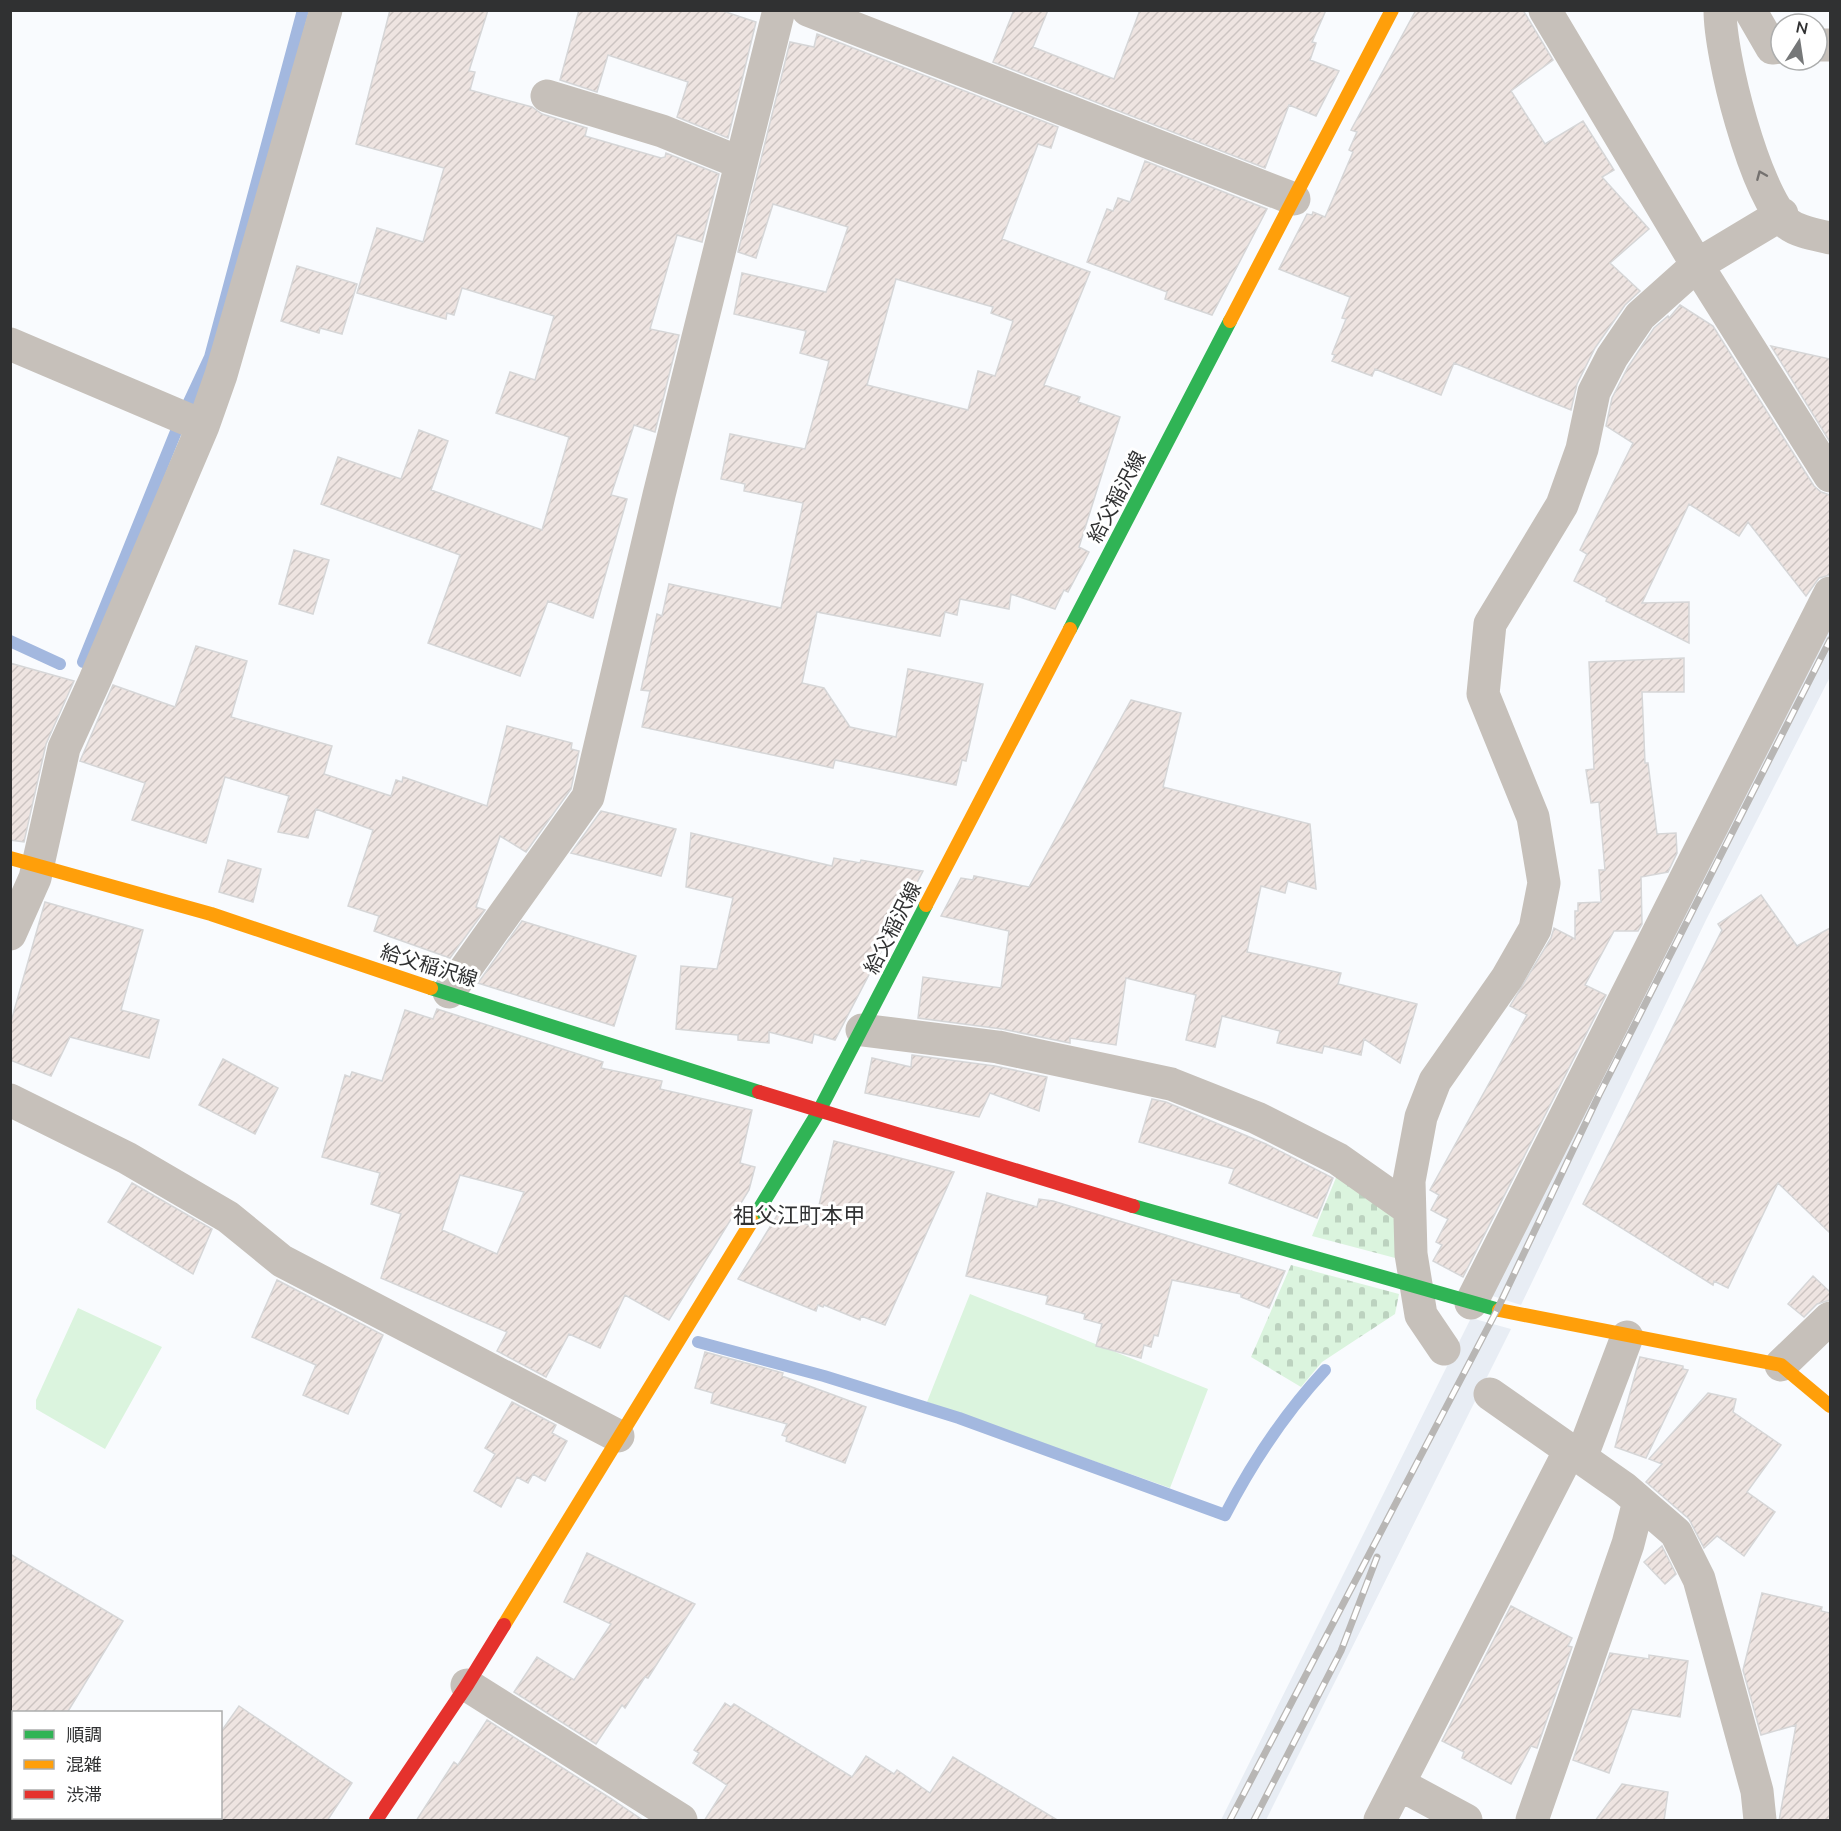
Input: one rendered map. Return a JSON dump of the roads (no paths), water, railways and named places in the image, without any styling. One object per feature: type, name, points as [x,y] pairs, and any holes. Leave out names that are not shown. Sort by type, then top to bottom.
[{"type":"main road","name":"給父稲沢線","points":[[24,862],[211,914],[384,973],[819,1111],[1392,10]]},
{"type":"main road","points":[[376,1821],[467,1685],[819,1111],[1244,1240],[1471,1303],[1627,1337],[1781,1365],[1830,1406]]},
{"type":"street","points":[[10,934],[24,862],[63,748],[95,680],[203,426],[224,366],[327,10]]},
{"type":"street","points":[[449,992],[588,797],[659,495],[779,10]]},
{"type":"street","points":[[808,10],[1294,199]]},
{"type":"street","points":[[1545,10],[1696,265],[1830,476]]},
{"type":"street","points":[[1720,10],[1720,33],[1747,138],[1762,180],[1788,224],[1830,238]]},
{"type":"street","points":[[1750,10],[1769,43]]},
{"type":"street","points":[[547,96],[662,131],[741,163]]},
{"type":"street","points":[[1444,1349],[1421,1315],[1411,1254],[1409,1181],[1419,1128],[1435,1081],[1507,978],[1535,929],[1544,884],[1533,817],[1483,694],[1490,624],[1562,505],[1582,449],[1594,392],[1612,357],[1640,316],[1696,265],[1782,214]]},
{"type":"street","points":[[10,344],[203,426]]},
{"type":"street","points":[[1471,1303],[1830,593]]},
{"type":"street","points":[[862,1030],[998,1047],[1172,1084],[1257,1118],[1338,1160],[1409,1209]]},
{"type":"street","points":[[10,1100],[127,1158],[228,1217],[282,1261],[618,1436]]},
{"type":"street","points":[[1781,1365],[1830,1318]]},
{"type":"street","points":[[1380,1821],[1576,1454],[1627,1337]]},
{"type":"street","points":[[1490,1394],[1576,1454],[1676,1533],[1700,1579],[1757,1791],[1760,1821]]},
{"type":"street","points":[[1532,1821],[1628,1544],[1638,1501]]},
{"type":"street","points":[[467,1685],[681,1821]]},
{"type":"street","points":[[1399,1784],[1466,1821]]},
{"type":"waterway","points":[[189,402],[210,357],[303,10]]},
{"type":"waterway","points":[[83,662],[177,429]]},
{"type":"waterway","points":[[10,641],[60,664]]},
{"type":"waterway","points":[[698,1342],[824,1376],[959,1418],[1225,1515],[1270,1439],[1325,1370]]},
{"type":"railway","points":[[1230,1820],[1497,1310],[1599,1095],[1830,640]]},
{"type":"railway","points":[[1254,1820],[1341,1651],[1377,1557]]},
{"type":"district","name":"祖父江町本甲","points":[[799,1216]]}]
